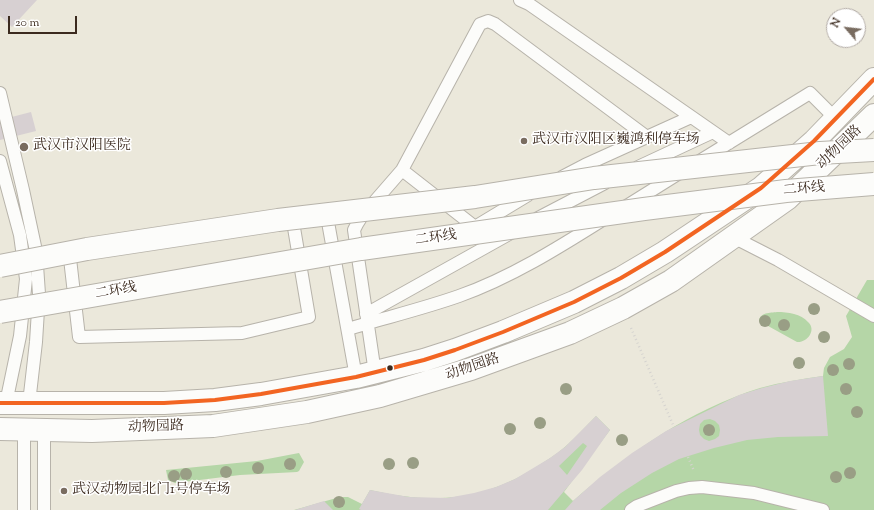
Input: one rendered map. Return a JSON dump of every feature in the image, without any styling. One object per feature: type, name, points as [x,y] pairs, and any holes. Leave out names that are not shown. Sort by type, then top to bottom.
[{"type":"main road","name":"动物园路","points":[[3,403],[192,402],[261,394],[365,375],[424,360],[469,345],[574,302],[621,278],[665,252],[761,188],[814,141],[874,79]]},
{"type":"main road","name":"动物园路","points":[[0,428],[92,431],[213,426],[307,412],[380,396],[471,369],[570,334],[623,308],[671,281],[733,237],[787,198],[874,115]]},
{"type":"main road","points":[[0,266],[87,249],[263,223],[475,197],[594,178],[820,153],[874,150]]},
{"type":"main road","name":"二环线","points":[[0,312],[360,249],[786,191],[874,184]]},
{"type":"lane","points":[[520,0],[529,4],[729,143]]},
{"type":"lane","points":[[365,375],[367,319],[354,230],[356,224],[362,216],[402,170],[480,24],[488,21],[495,24],[647,138]]},
{"type":"lane","points":[[0,93],[36,251],[39,294],[36,342],[29,403]]},
{"type":"lane","points":[[367,319],[459,296],[508,275],[561,246],[810,93],[836,119]]},
{"type":"lane","points":[[402,170],[475,227],[519,199],[585,165],[692,117]]},
{"type":"lane","points":[[348,329],[595,187],[713,132]]},
{"type":"lane","points":[[0,161],[20,235],[26,280],[20,336],[3,403]]},
{"type":"lane","points":[[292,216],[309,317],[242,333],[79,336],[69,250],[292,216],[326,211],[348,329],[365,375]]},
{"type":"lane","points":[[733,237],[778,260],[874,316]]},
{"type":"lane","points":[[24,510],[34,429]]},
{"type":"lane","points":[[34,429],[44,510]]},
{"type":"lane","points":[[631,510],[676,491],[702,487],[754,493],[823,510]]},
{"type":"path","points":[[623,308],[674,426]]},
{"type":"green space","points":[[867,280],[874,280],[874,510],[294,510],[340,497],[348,497],[362,504],[370,490],[414,497],[434,498],[474,494],[513,480],[533,469],[570,443],[596,416],[610,430],[564,492],[573,501],[638,450],[661,435],[709,408],[760,388],[784,382],[823,376],[824,368],[830,357],[844,349],[852,337],[846,316]]},
{"type":"green space","points":[[777,312],[794,314],[805,319],[811,325],[810,335],[801,342],[797,342],[759,321],[763,314]]},
{"type":"green space","points":[[299,453],[304,462],[297,472],[240,475],[175,483],[168,480],[166,470],[257,461]]},
{"type":"building","points":[[0,0],[37,0],[12,27],[0,16]]},
{"type":"building","points":[[31,112],[36,131],[0,140],[0,120]]},
{"type":"building","points":[[823,376],[828,436],[778,437],[747,440],[714,448],[679,459],[652,473],[621,493],[600,510],[565,510],[600,477],[632,453],[666,431],[739,395],[790,381]],"holes":[[[710,419],[719,425],[719,436],[709,441],[704,439],[700,435],[700,424],[704,420]]]},
{"type":"building","points":[[596,416],[610,430],[582,470],[548,510],[359,509],[370,490],[409,497],[447,498],[496,487],[515,479],[565,447]],"holes":[[[583,443],[587,446],[567,475],[559,466]]]},
{"type":"building","points":[[324,501],[333,510],[295,510]]},
{"type":"transit line","points":[[0,403],[164,403],[215,400],[261,394],[356,377],[424,360],[455,350],[503,332],[574,302],[621,278],[665,252],[761,188],[814,141],[874,79]]},
{"type":"place","name":"武汉市汉阳区巍鸿利停车场","points":[[524,141]]},
{"type":"place","name":"武汉市汉阳医院","points":[[24,147]]},
{"type":"place","name":"武汉动物园北门1号停车场","points":[[64,491]]}]
